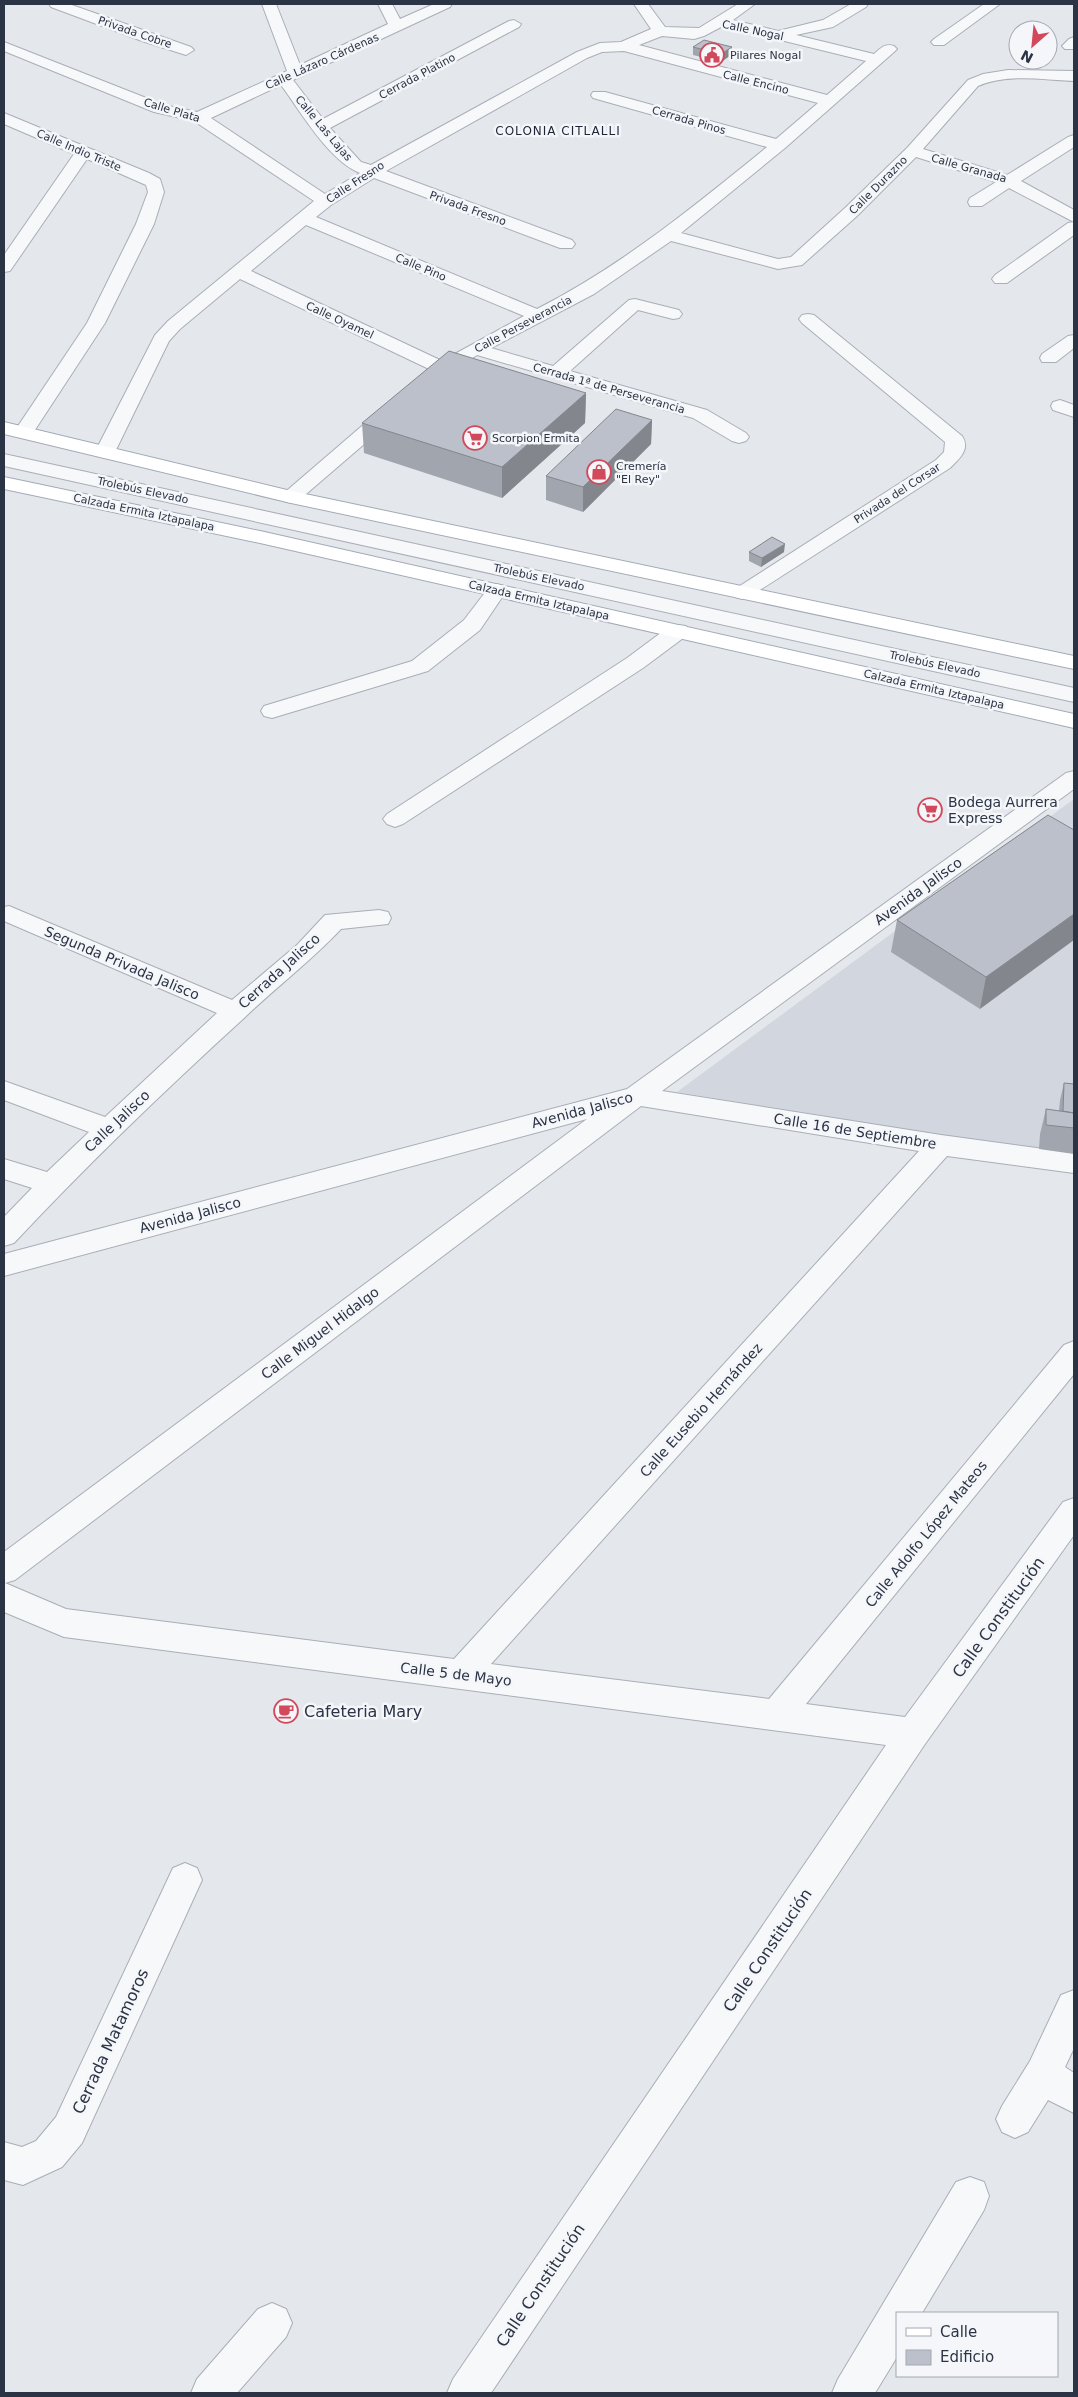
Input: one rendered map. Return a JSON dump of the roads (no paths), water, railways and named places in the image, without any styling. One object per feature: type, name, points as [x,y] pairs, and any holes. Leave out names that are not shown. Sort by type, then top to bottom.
[{"type":"main road","points":[[4,428],[292,497],[1074,663]]},
{"type":"main road","name":"Calzada Ermita Iztapalapa","points":[[4,482],[497,590],[1074,721]]},
{"type":"street","name":"Privada Cobre","points":[[56,4],[186,50]]},
{"type":"street","name":"Calle Las Lajas","points":[[269,4],[290,76],[320,127],[355,166],[370,172]]},
{"type":"street","points":[[385,4],[397,27]]},
{"type":"street","name":"Calle Lázaro Cárdenas","points":[[199,117],[445,4]]},
{"type":"street","points":[[641,4],[660,31]]},
{"type":"street","points":[[720,21],[748,4]]},
{"type":"street","points":[[775,35],[828,24],[861,4]]},
{"type":"street","points":[[939,42],[993,4]]},
{"type":"street","name":"Calle Nogal","points":[[660,31],[694,34],[704,32],[720,21],[876,60]]},
{"type":"street","name":"Cerrada Platino","points":[[320,127],[514,24]]},
{"type":"street","name":"Calle Fresno","points":[[105,452],[161,339],[174,325],[325,201],[370,172],[582,55],[600,48],[624,46],[660,31]]},
{"type":"street","name":"Calle Plata","points":[[4,46],[160,109],[199,117],[325,201]]},
{"type":"street","name":"Calle Encino","points":[[624,46],[737,78],[830,101]]},
{"type":"street","points":[[830,101],[889,49]]},
{"type":"street","name":"Calle Durazno","points":[[668,235],[768,262],[787,264],[796,261],[851,212],[913,151],[973,83],[982,78],[998,75],[1074,76]]},
{"type":"street","name":"Cerrada Pinos","points":[[600,95],[779,145]]},
{"type":"street","name":"Calle Perseverancia","points":[[419,388],[441,368],[588,290],[668,235],[830,101]]},
{"type":"street","name":"Calle Indio Triste","points":[[4,118],[84,151],[154,184],[156,192],[145,224],[96,323],[24,432]]},
{"type":"street","name":"Calle Granada","points":[[913,151],[1009,181],[1074,140]]},
{"type":"street","points":[[4,267],[84,151]]},
{"type":"street","name":"Privada Fresno","points":[[370,172],[566,244]]},
{"type":"street","points":[[976,202],[1009,181],[1074,217]]},
{"type":"street","name":"Calle Pino","points":[[305,218],[538,316]]},
{"type":"street","points":[[1001,279],[1074,227]]},
{"type":"street","name":"Calle Oyamel","points":[[239,272],[441,368]]},
{"type":"street","points":[[556,373],[635,304],[674,314]]},
{"type":"street","name":"Privada del Corsar","points":[[742,593],[942,464],[954,453],[955,440],[808,319]]},
{"type":"street","points":[[1050,358],[1074,340]]},
{"type":"street","name":"Cerrada 1ª de Perseverancia","points":[[475,349],[700,414],[739,437]]},
{"type":"street","points":[[292,497],[404,400]]},
{"type":"street","name":"Trolebús Elevado","points":[[4,460],[1074,695]]},
{"type":"street","points":[[272,711],[420,666],[472,625],[497,590]]},
{"type":"street","points":[[395,819],[635,663],[678,631]]},
{"type":"street","name":"Avenida Jalisco","points":[[4,1265],[636,1096],[1074,778]]},
{"type":"street","name":"Segunda Privada Jalisco","points":[[9,914],[235,1011]]},
{"type":"street","name":"Cerrada Jalisco","points":[[235,1011],[306,951],[334,921],[379,918]]},
{"type":"street","name":"Calle Jalisco","points":[[4,1235],[52,1184],[235,1011]]},
{"type":"street","points":[[4,1090],[109,1129]]},
{"type":"street","name":"Calle 16 de Septiembre","points":[[636,1096],[941,1145],[1074,1163]]},
{"type":"street","name":"Calle Miguel Hidalgo","points":[[4,1570],[636,1096]]},
{"type":"street","name":"Calle Eusebio Hernández","points":[[460,1675],[941,1145]]},
{"type":"street","points":[[4,1169],[52,1184]]},
{"type":"street","name":"Calle Adolfo López Mateos","points":[[777,1715],[1074,1353]]},
{"type":"street","name":"Calle Constitución","points":[[468,2393],[914,1733],[1074,1511]]},
{"type":"street","name":"Calle 5 de Mayo","points":[[4,1597],[64,1624],[914,1733]]},
{"type":"street","name":"Cerrada Matamoros","points":[[4,2161],[23,2166],[49,2154],[70,2130],[185,1880]]},
{"type":"street","points":[[1015,2119],[1043,2074],[1074,2008]]},
{"type":"street","points":[[1043,2074],[1074,2095]]},
{"type":"street","points":[[901,2312],[970,2196]]},
{"type":"street","points":[[852,2393],[896,2321]]},
{"type":"street","points":[[211,2393],[272,2323]]},
{"type":"place","name":"Pilares Nogal","points":[[712,55]]},
{"type":"place","name":"Scorpion Ermita","points":[[475,438]]},
{"type":"place","name":"Cremería \"El Rey\"","points":[[599,472]]},
{"type":"place","name":"Bodega Aurrera Express","points":[[930,810]]},
{"type":"place","name":"Cafeteria Mary","points":[[286,1711]]},
{"type":"district","name":"COLONIA CITLALLI","points":[[558,131]]}]
